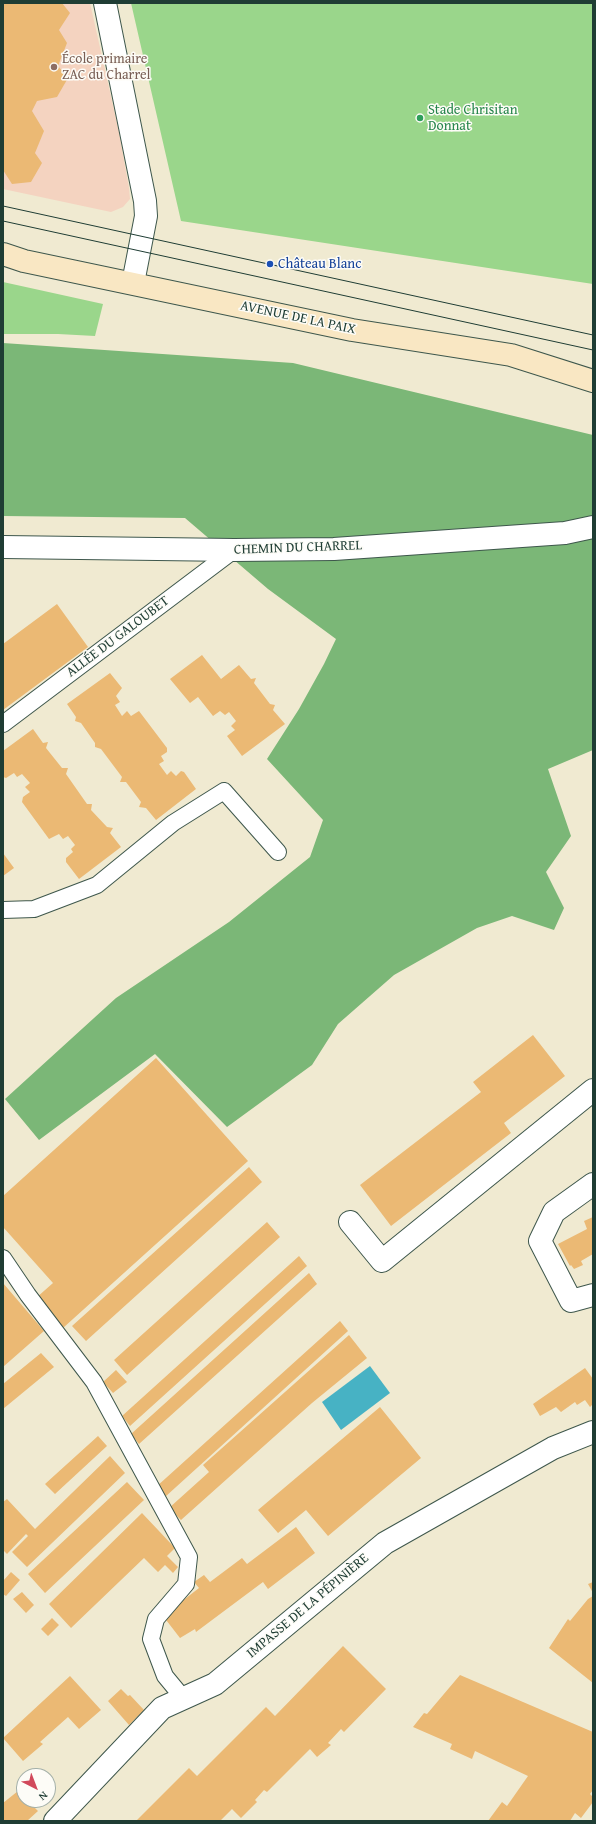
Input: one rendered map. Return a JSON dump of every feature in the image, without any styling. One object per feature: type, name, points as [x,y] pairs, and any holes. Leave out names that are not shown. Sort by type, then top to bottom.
[{"type":"street","points":[[105,3],[146,216],[133,283]]},
{"type":"street","name":"AVENUE DE LA PAIX","points":[[3,254],[24,261],[352,330],[511,356],[593,381]]},
{"type":"street","name":"CHEMIN DU CHARREL","points":[[3,547],[234,550],[334,549],[565,533],[593,527]]},
{"type":"street","points":[[350,1222],[382,1261],[593,1090]]},
{"type":"street","points":[[593,1184],[554,1212],[540,1241],[571,1301],[593,1295]]},
{"type":"street","name":"IMPASSE DE LA PÉPINIÈRE","points":[[54,1821],[162,1708],[215,1684],[385,1543],[553,1448],[593,1432]]},
{"type":"lane","name":"ALLÉE DU GALOUBET","points":[[3,724],[234,550]]},
{"type":"lane","points":[[3,910],[34,909],[97,885],[173,823],[224,791],[278,852]]},
{"type":"lane","points":[[3,1258],[28,1295],[94,1382],[189,1557],[186,1584],[156,1619],[151,1639],[165,1676],[184,1699]]},
{"type":"shaded area","name":"École primaire ZAC du Charrel","points":[[3,3],[90,3],[119,132],[129,188],[130,199],[123,207],[111,212],[3,189]]},
{"type":"green space","name":"Stade Chrisitan Donnat","points":[[131,3],[593,3],[593,284],[181,221]]},
{"type":"green space","points":[[3,282],[103,304],[95,336],[3,334]]},
{"type":"green space","points":[[3,343],[293,363],[593,435],[593,750],[548,769],[571,836],[546,872],[564,908],[554,930],[512,916],[477,928],[394,975],[338,1024],[312,1065],[227,1127],[155,1054],[39,1140],[5,1099],[116,998],[229,922],[310,857],[323,820],[267,759],[299,709],[336,639],[268,589],[185,518],[3,516]]},
{"type":"water","points":[[370,1366],[390,1393],[341,1430],[322,1402]]},
{"type":"building","points":[[3,3],[62,3],[70,13],[59,30],[67,43],[58,66],[68,78],[57,97],[37,101],[32,111],[44,131],[35,153],[42,163],[31,182],[12,184],[3,170]]},
{"type":"building","points":[[57,604],[88,647],[3,710],[3,644]]},
{"type":"building","points":[[202,655],[221,679],[239,665],[251,679],[256,678],[254,683],[270,704],[275,705],[273,710],[285,724],[242,756],[227,736],[235,730],[231,726],[236,721],[229,712],[225,715],[220,711],[213,716],[198,697],[190,703],[170,679]]},
{"type":"building","points":[[110,673],[122,688],[116,696],[120,702],[115,705],[122,716],[127,711],[131,716],[139,711],[167,748],[167,752],[161,756],[164,761],[159,764],[167,775],[171,771],[176,776],[181,771],[184,772],[196,789],[156,820],[146,808],[139,807],[141,802],[126,782],[120,782],[122,777],[101,749],[95,747],[95,743],[81,723],[75,721],[76,717],[67,704]]},
{"type":"building","points":[[33,729],[43,743],[48,742],[46,748],[62,768],[68,768],[66,774],[87,804],[92,804],[91,810],[107,827],[113,828],[110,833],[121,847],[79,879],[66,862],[66,858],[73,852],[71,849],[75,845],[68,836],[63,839],[59,834],[49,839],[22,802],[23,797],[30,792],[25,787],[30,783],[22,774],[17,777],[14,773],[6,778],[3,777],[3,751]]},
{"type":"building","points":[[3,853],[14,868],[3,876]]},
{"type":"building","points":[[533,1035],[565,1076],[504,1123],[511,1133],[391,1226],[360,1185],[481,1092],[473,1082]]},
{"type":"building","points":[[156,1058],[248,1161],[63,1328],[36,1298],[53,1283],[3,1227],[3,1196]]},
{"type":"building","points":[[249,1167],[262,1182],[86,1341],[72,1326]]},
{"type":"building","points":[[593,1217],[593,1254],[581,1261],[583,1265],[574,1269],[571,1265],[570,1266],[558,1244],[587,1229],[584,1221]]},
{"type":"building","points":[[267,1222],[280,1237],[127,1375],[114,1360]]},
{"type":"building","points":[[299,1256],[307,1266],[130,1426],[122,1416]]},
{"type":"building","points":[[309,1273],[317,1284],[139,1444],[131,1434]]},
{"type":"building","points":[[3,1283],[44,1331],[3,1367]]},
{"type":"building","points":[[340,1321],[348,1331],[165,1497],[156,1487]]},
{"type":"building","points":[[349,1335],[367,1358],[312,1403],[181,1520],[169,1508],[209,1472],[203,1465]]},
{"type":"building","points":[[41,1353],[54,1367],[3,1409],[3,1384]]},
{"type":"building","points":[[585,1368],[593,1379],[593,1404],[590,1407],[585,1400],[577,1405],[575,1402],[561,1412],[556,1407],[540,1416],[533,1404]]},
{"type":"building","points":[[116,1370],[127,1382],[113,1393],[103,1382]]},
{"type":"building","points":[[380,1407],[421,1458],[328,1536],[306,1510],[278,1533],[258,1510]]},
{"type":"building","points":[[98,1436],[107,1446],[55,1494],[45,1484]]},
{"type":"building","points":[[110,1456],[125,1473],[27,1567],[12,1552],[28,1536],[26,1534],[7,1554],[3,1550],[3,1502],[7,1499],[35,1529]]},
{"type":"building","points":[[127,1482],[144,1500],[45,1593],[28,1574]]},
{"type":"building","points":[[142,1513],[175,1548],[167,1556],[178,1567],[173,1573],[165,1565],[158,1572],[144,1558],[71,1628],[49,1604]]},
{"type":"building","points":[[296,1527],[315,1553],[268,1589],[263,1582],[196,1632],[195,1629],[180,1638],[163,1616],[199,1588],[194,1582],[204,1575],[210,1582],[242,1558],[247,1564]]},
{"type":"building","points":[[11,1572],[20,1580],[6,1596],[3,1594],[3,1581]]},
{"type":"building","points":[[593,1582],[593,1593],[588,1584]]},
{"type":"building","points":[[22,1592],[34,1605],[26,1613],[13,1599]]},
{"type":"building","points":[[593,1596],[593,1683],[549,1648],[568,1619],[570,1621],[588,1599]]},
{"type":"building","points":[[52,1618],[59,1625],[48,1636],[41,1629]]},
{"type":"building","points":[[343,1646],[386,1689],[344,1732],[341,1729],[328,1743],[331,1745],[317,1757],[310,1749],[267,1792],[264,1790],[255,1800],[257,1802],[241,1818],[232,1809],[220,1821],[136,1821],[189,1768],[197,1776],[266,1707],[275,1716]]},
{"type":"building","points":[[460,1675],[593,1732],[593,1790],[590,1794],[593,1797],[593,1802],[581,1818],[575,1813],[570,1821],[488,1821],[502,1802],[507,1806],[528,1776],[475,1751],[472,1759],[450,1749],[452,1744],[413,1727],[424,1713],[427,1714]]},
{"type":"building","points":[[70,1676],[101,1710],[79,1729],[68,1717],[40,1742],[43,1744],[23,1761],[3,1738]]},
{"type":"building","points":[[121,1689],[128,1696],[130,1695],[144,1710],[129,1725],[108,1701]]},
{"type":"building","points":[[16,1793],[16,1808],[35,1808],[38,1811],[27,1821],[3,1821],[3,1803]]},
{"type":"tram line","points":[[3,206],[593,335]]},
{"type":"tram line","points":[[3,221],[593,350]]},
{"type":"place","name":"École primaire ZAC du Charrel","points":[[54,67]]},
{"type":"place","name":"Stade Chrisitan Donnat","points":[[420,118]]},
{"type":"place","name":"Château Blanc","points":[[270,264]]}]
